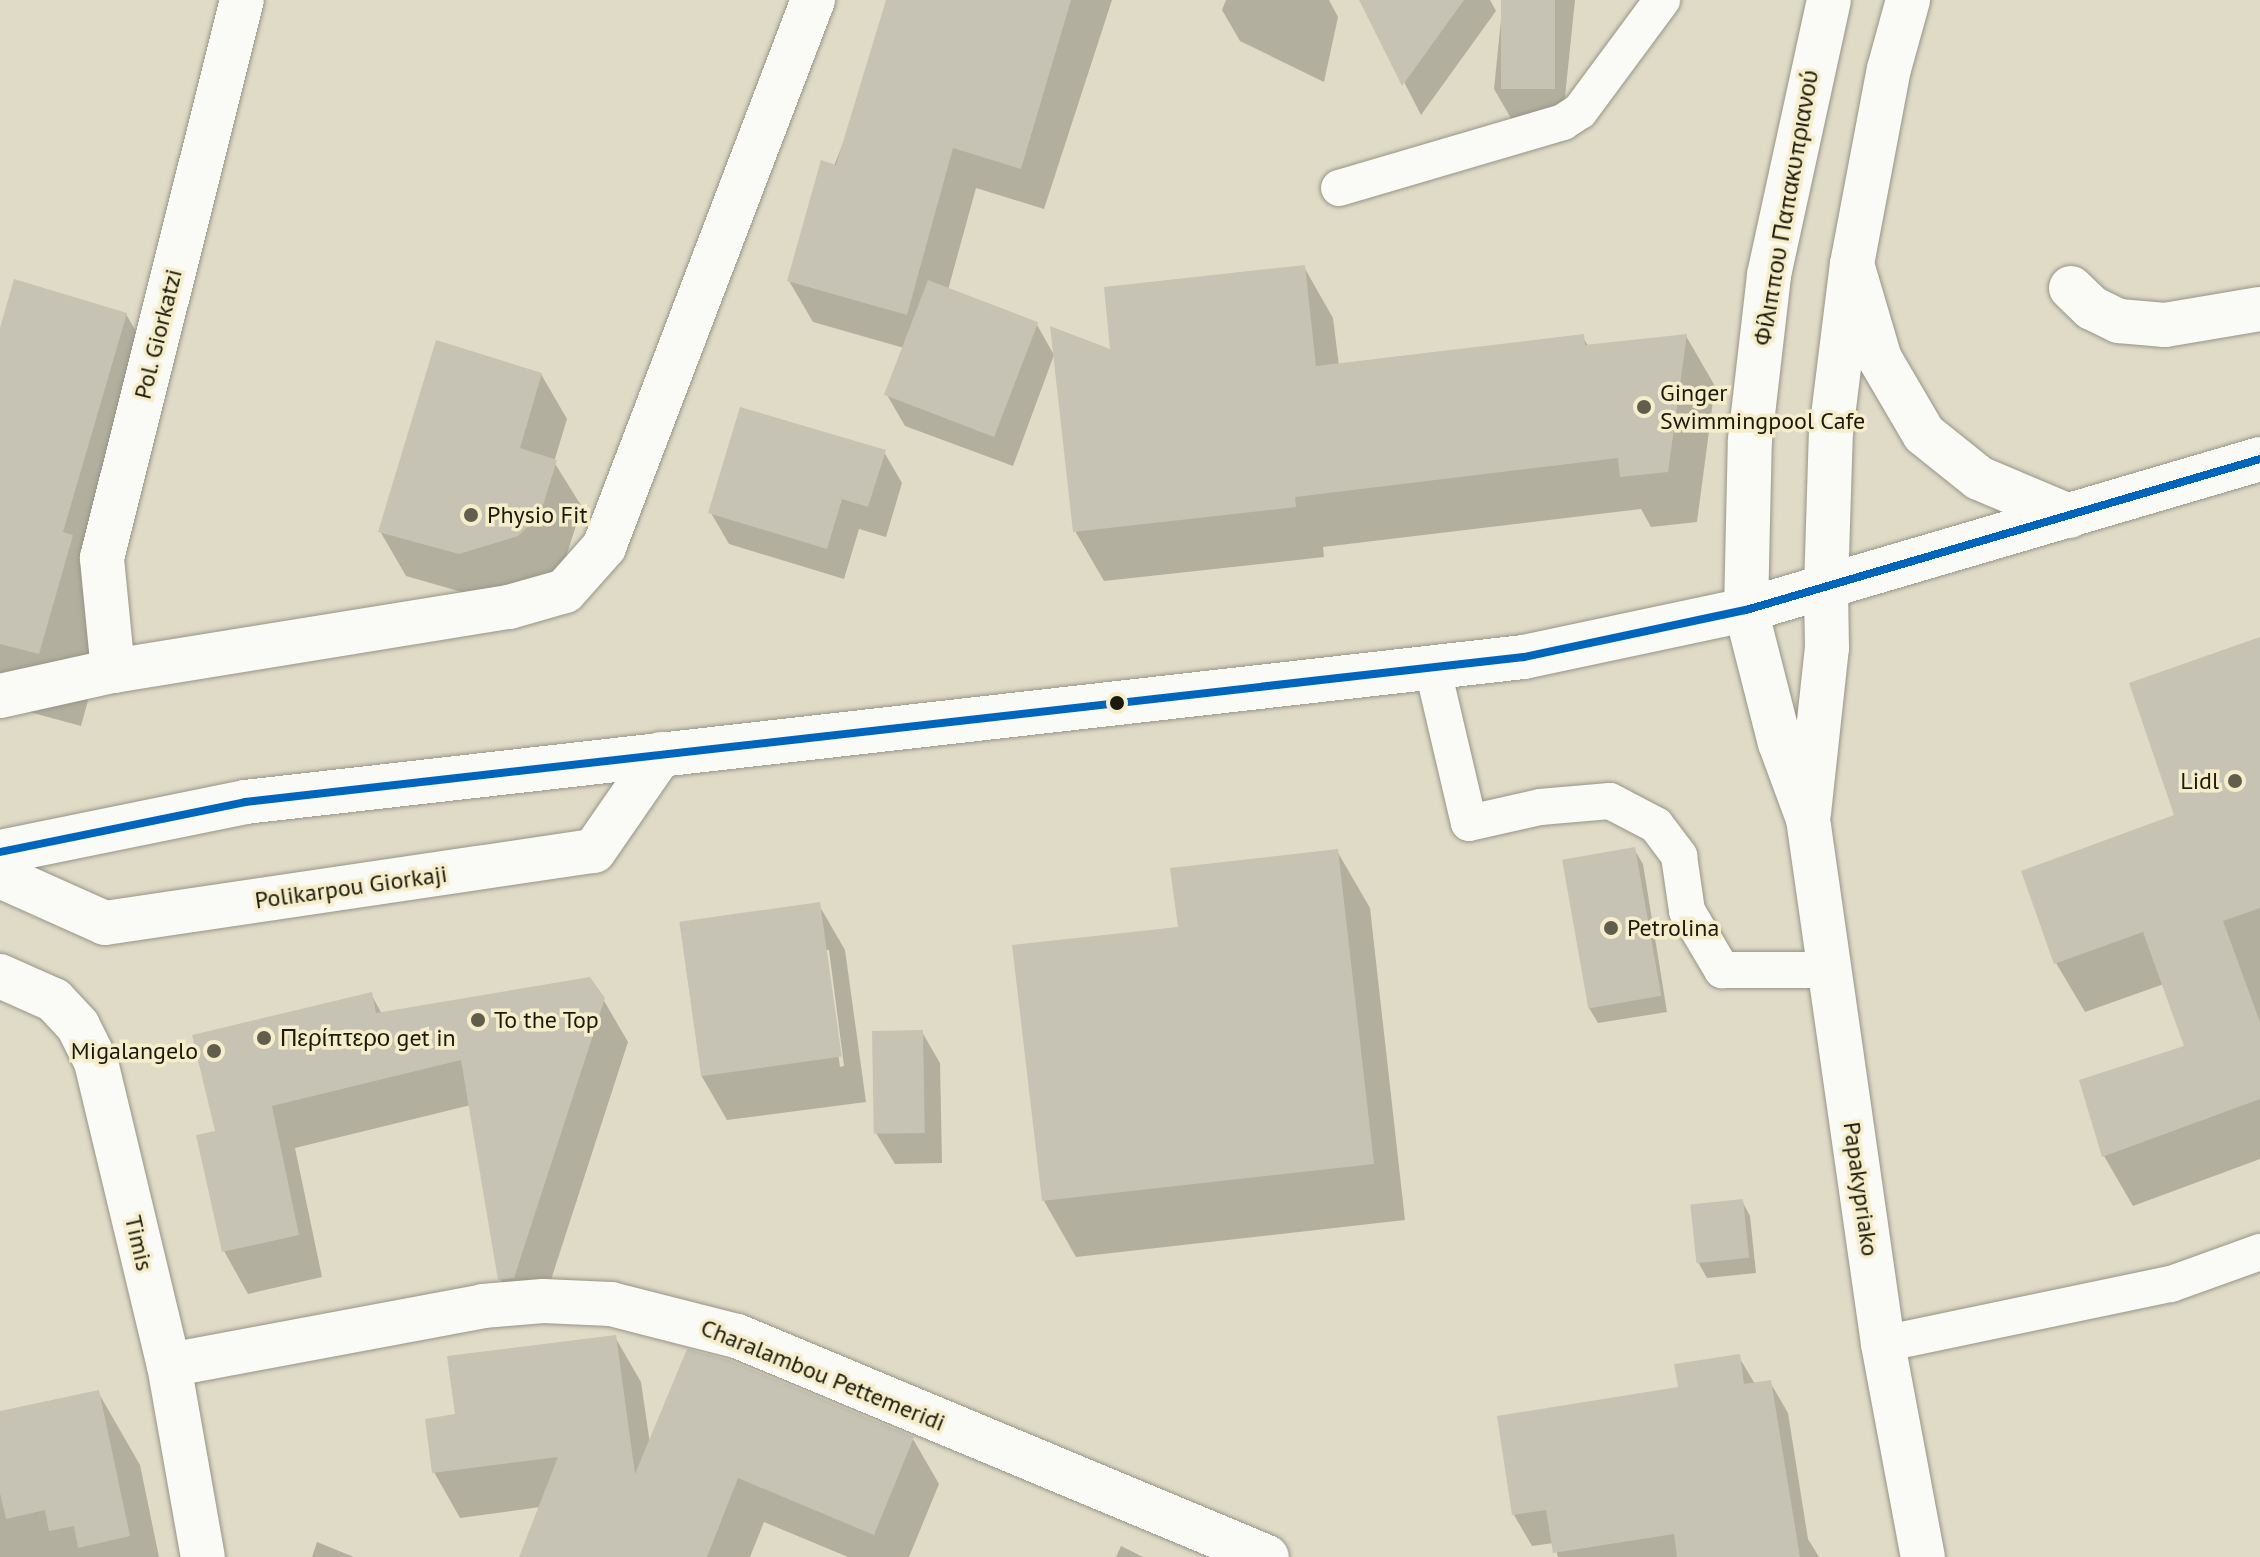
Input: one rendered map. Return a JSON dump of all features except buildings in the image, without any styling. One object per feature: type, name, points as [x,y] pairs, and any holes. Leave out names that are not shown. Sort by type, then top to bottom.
[{"type":"street","name":"Pol. Giorkatzi","points":[[113,671],[102,558],[242,0]]},
{"type":"street","points":[[0,696],[113,671],[541,601],[565,591],[590,569],[604,547],[813,0]]},
{"type":"street","name":"Φίλιππου Παπακυπριανού","points":[[1746,610],[1750,440],[1769,275],[1829,0]]},
{"type":"street","points":[[1826,588],[1831,432],[1852,264],[1889,69],[1908,0]]},
{"type":"street","points":[[1852,264],[1880,359],[1924,434],[1979,478],[2069,516]]},
{"type":"street","points":[[2071,288],[2092,308],[2119,321],[2165,325],[2260,309]]},
{"type":"street","points":[[0,852],[245,802],[1433,670],[1524,657],[1746,610],[2260,459]]},
{"type":"street","name":"Papakypriako","points":[[1808,819],[1827,648],[1826,588]]},
{"type":"street","name":"Papakypriako","points":[[1746,610],[1780,743],[1808,819],[1883,1344],[1923,1557]]},
{"type":"street","name":"Polikarpou Giorkaji","points":[[0,876],[105,923],[594,851],[661,754]]},
{"type":"street","name":"Timis","points":[[0,976],[54,1000],[78,1026],[96,1062],[169,1365],[203,1557]]},
{"type":"street","name":"Charalambou Pettemeridi","points":[[169,1365],[483,1306],[543,1301],[611,1304],[737,1336],[1267,1557]]},
{"type":"lane","points":[[1339,188],[1563,122],[1580,111],[1662,0]]},
{"type":"lane","points":[[1433,670],[1469,823],[1540,807],[1610,801],[1656,825],[1679,856],[1687,911],[1722,970],[1829,970]]},
{"type":"lane","points":[[1883,1344],[2171,1284],[2260,1252]]},
{"type":"transit line","points":[[0,852],[245,802],[1524,657],[1746,610],[2260,459]]},
{"type":"place","name":"Ginger Swimmingpool Cafe","points":[[1644,407]]},
{"type":"place","name":"Physio Fit","points":[[471,515]]},
{"type":"place","name":"Lidl","points":[[2235,781]]},
{"type":"place","name":"Petrolina","points":[[1611,928]]},
{"type":"place","name":"To the Top","points":[[478,1020]]},
{"type":"place","name":"Περίπτερο get in","points":[[264,1038]]},
{"type":"place","name":"Migalangelo","points":[[214,1051]]}]
